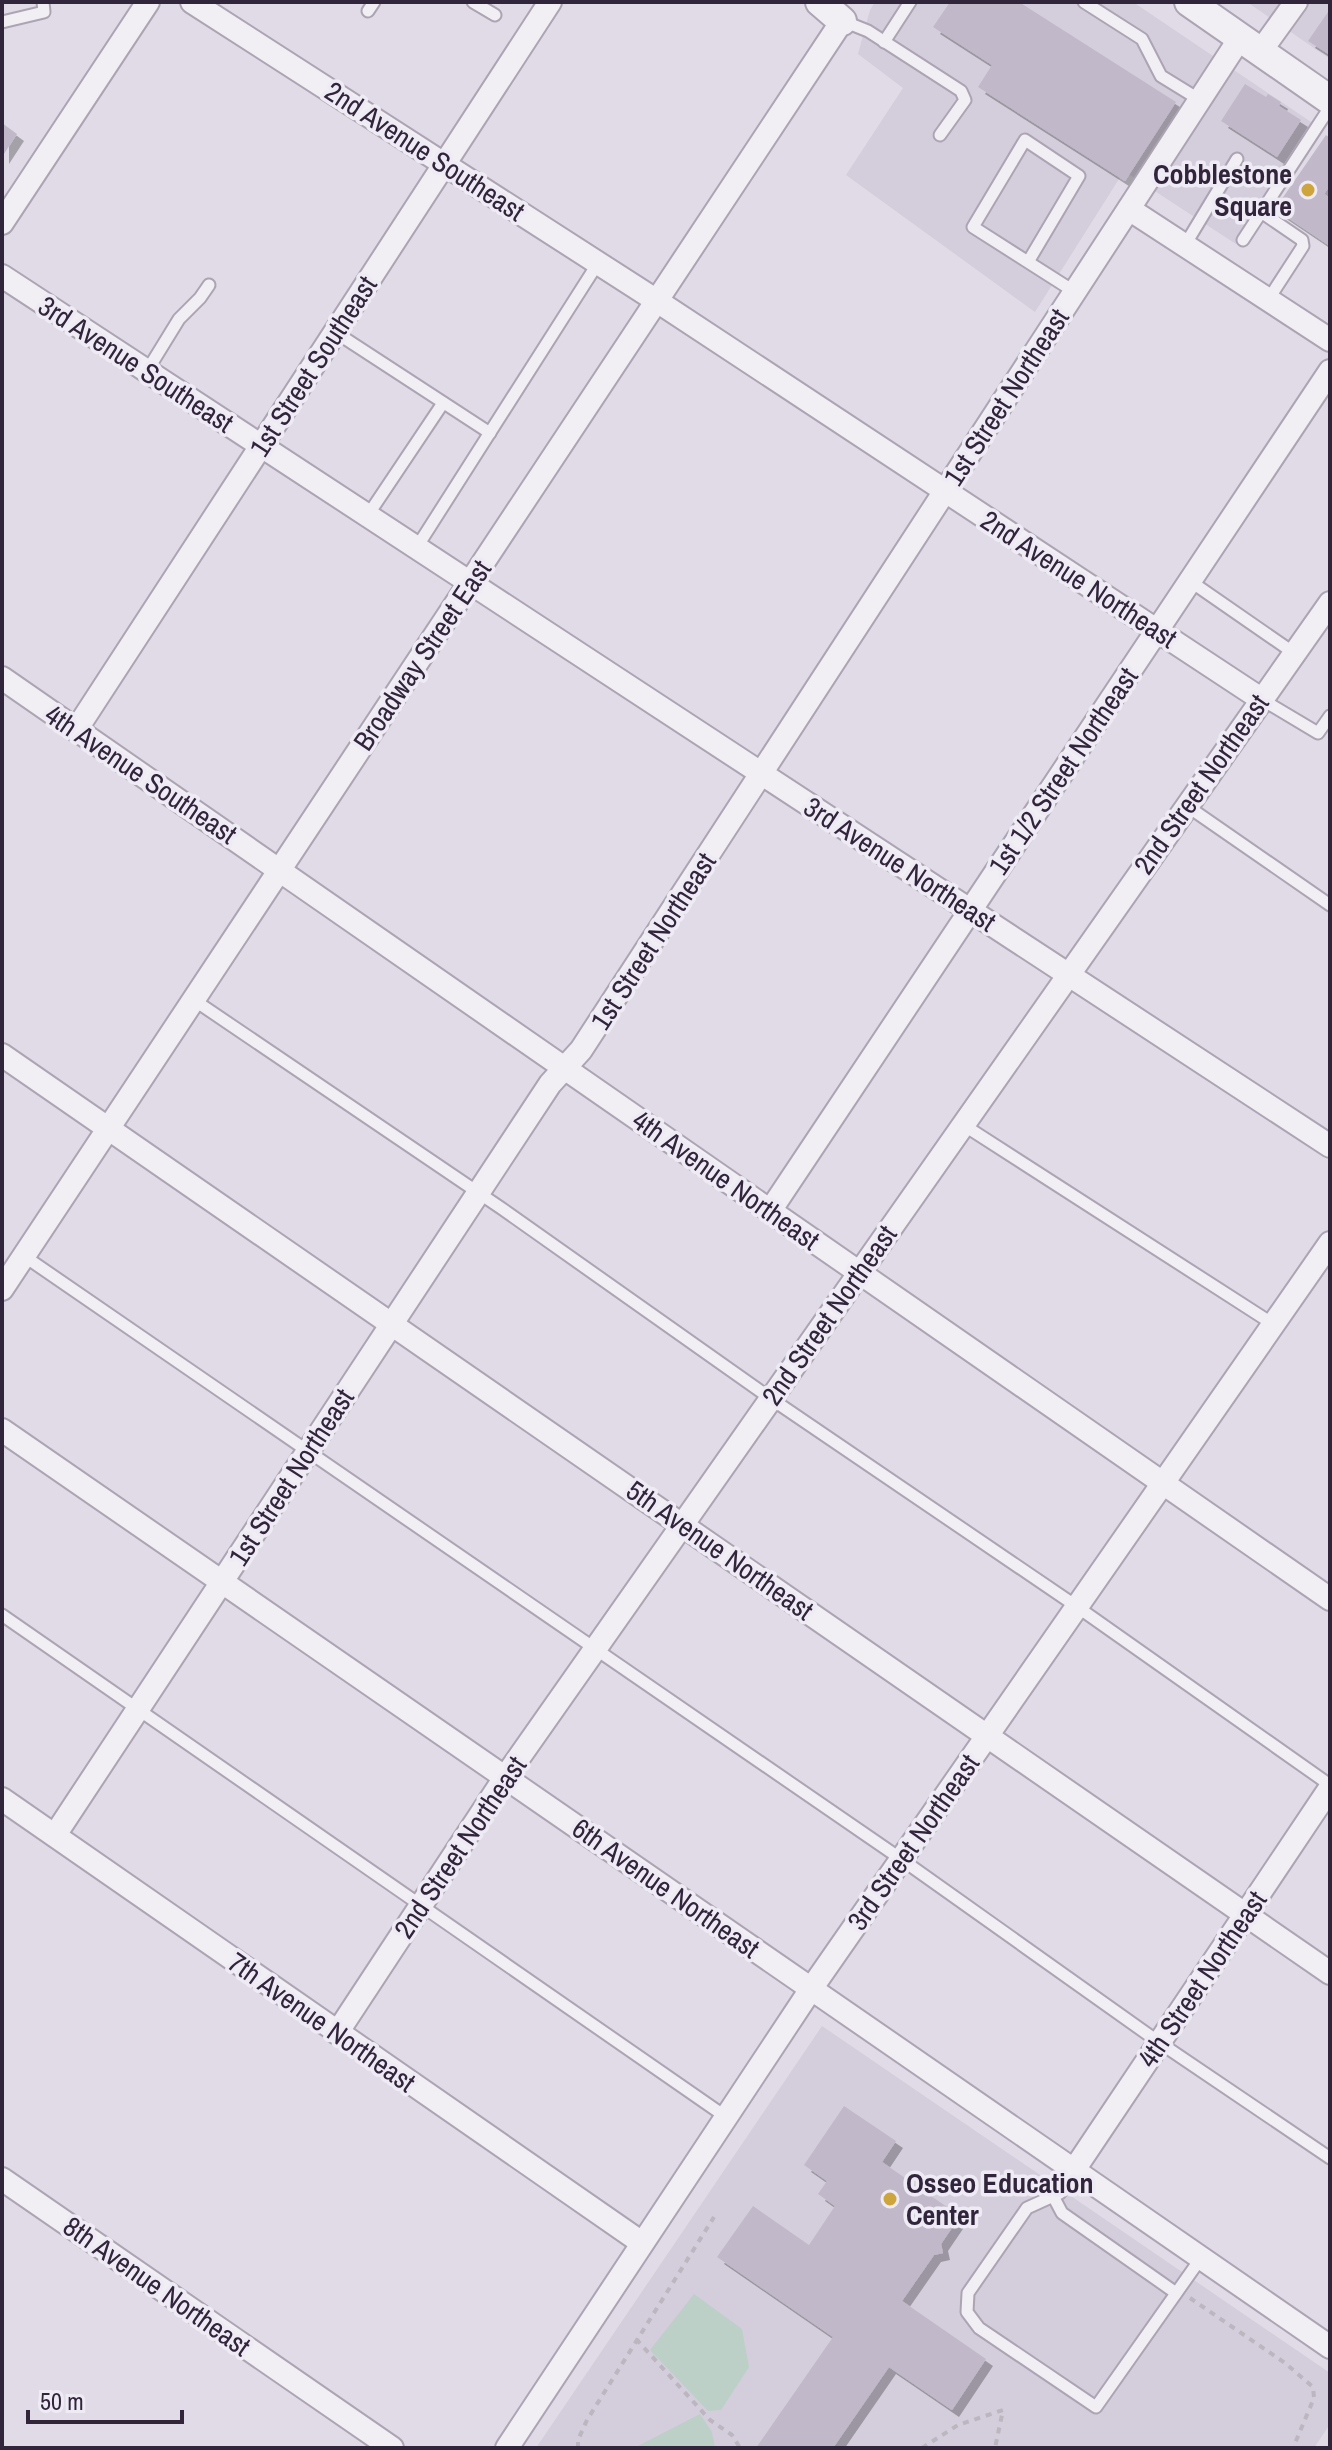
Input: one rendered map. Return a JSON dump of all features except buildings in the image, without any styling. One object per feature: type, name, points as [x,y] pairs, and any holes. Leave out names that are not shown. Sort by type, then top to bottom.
[{"type":"street","points":[[2,223],[148,2]]},
{"type":"street","name":"2nd Avenue Southeast","points":[[192,2],[657,301]]},
{"type":"street","name":"1st Street Southeast","points":[[76,730],[550,2]]},
{"type":"street","points":[[820,2],[842,21]]},
{"type":"street","points":[[1189,2],[1330,100]]},
{"type":"street","name":"1st Street Northeast","points":[[55,1835],[550,1084],[581,1050],[1200,100],[1250,45],[1296,2]]},
{"type":"street","name":"Broadway Street East","points":[[2,1289],[842,21]]},
{"type":"street","points":[[1129,209],[1330,340]]},
{"type":"street","name":"3rd Avenue Southeast","points":[[2,276],[470,582]]},
{"type":"street","name":"2nd Avenue Northeast","points":[[657,301],[1261,699]]},
{"type":"street","name":"1st 1/2 Street Northeast","points":[[770,1211],[1330,371]]},
{"type":"street","name":"3rd Avenue Northeast","points":[[470,582],[1330,1146]]},
{"type":"street","name":"2nd Street Northeast","points":[[337,2033],[506,1776],[1330,603]]},
{"type":"street","name":"4th Avenue Southeast","points":[[2,678],[280,869]]},
{"type":"street","name":"4th Avenue Northeast","points":[[280,869],[1330,1599]]},
{"type":"street","name":"5th Avenue Northeast","points":[[2,1055],[1330,1973]]},
{"type":"street","name":"3rd Street Northeast","points":[[507,2448],[811,1989],[1330,1243]]},
{"type":"street","name":"6th Avenue Northeast","points":[[2,1430],[1330,2347]]},
{"type":"street","name":"4th Street Northeast","points":[[1074,2170],[1330,1786]]},
{"type":"street","name":"7th Avenue Northeast","points":[[2,1799],[642,2243]]},
{"type":"street","name":"8th Avenue Northeast","points":[[2,2179],[392,2448]]},
{"type":"lane","points":[[2,22],[44,12],[43,2]]},
{"type":"lane","points":[[473,2],[495,15]]},
{"type":"lane","points":[[884,42],[910,2]]},
{"type":"lane","points":[[1084,2],[1142,39],[1161,76],[1200,100]]},
{"type":"lane","points":[[842,21],[868,31],[961,91],[965,100],[940,135]]},
{"type":"lane","points":[[1243,240],[1330,107]]},
{"type":"lane","points":[[1028,262],[1079,176],[1025,140],[973,227],[1075,292]]},
{"type":"lane","points":[[1185,245],[1237,159]]},
{"type":"lane","points":[[1261,212],[1302,240],[1303,246],[1268,300]]},
{"type":"lane","points":[[417,547],[598,263]]},
{"type":"lane","points":[[147,371],[179,319],[209,285]]},
{"type":"lane","points":[[335,332],[490,433]]},
{"type":"lane","points":[[368,515],[443,403]]},
{"type":"lane","points":[[1190,581],[1294,653]]},
{"type":"lane","points":[[1261,699],[1318,733],[1330,716]]},
{"type":"lane","points":[[1187,806],[1330,905]]},
{"type":"lane","points":[[194,1000],[1076,1606],[1330,1786]]},
{"type":"lane","points":[[962,1124],[1273,1324]]},
{"type":"lane","points":[[24,1256],[1330,2158]]},
{"type":"lane","points":[[2,1615],[726,2117]]},
{"type":"lane","points":[[1074,2170],[1060,2193],[1027,2208],[968,2293],[967,2312],[979,2328],[1096,2407],[1201,2258]]},
{"type":"lane","points":[[1053,2196],[1062,2213],[1176,2293]]},
{"type":"path","points":[[578,2448],[578,2440],[587,2420],[714,2217]]},
{"type":"path","points":[[1190,2298],[1275,2355],[1313,2387],[1314,2398],[1293,2448]]},
{"type":"path","points":[[636,2339],[710,2420],[732,2435],[740,2448]]},
{"type":"path","points":[[922,2448],[958,2425],[1003,2410],[995,2448]]},
{"type":"shaded area","points":[[875,2],[1133,2],[1314,124],[1236,244],[1124,171],[1035,312],[846,175],[903,88],[858,54]]},
{"type":"shaded area","points":[[1247,2],[1330,2],[1330,59]]},
{"type":"shaded area","name":"Osseo Education Center","points":[[822,2026],[1330,2373],[1330,2424],[1314,2448],[536,2448]]},
{"type":"green space","points":[[694,2294],[742,2329],[749,2367],[721,2410],[708,2411],[650,2350]]},
{"type":"green space","points":[[700,2414],[712,2432],[715,2448],[634,2448]]},
{"type":"place","name":"Cobblestone Square","points":[[1308,190]]},
{"type":"place","name":"Osseo Education Center","points":[[890,2199]]}]
